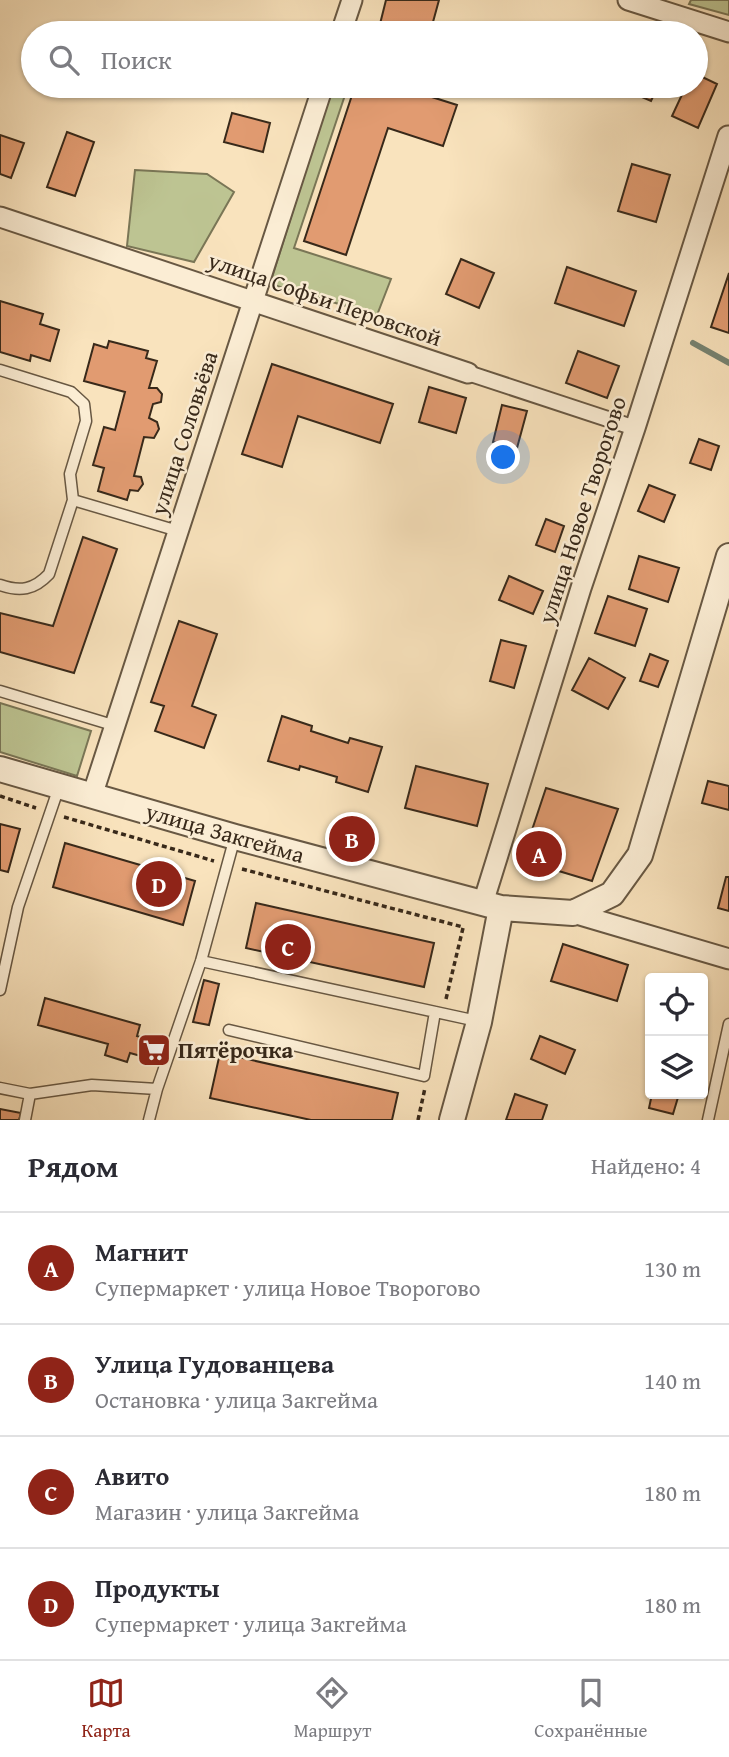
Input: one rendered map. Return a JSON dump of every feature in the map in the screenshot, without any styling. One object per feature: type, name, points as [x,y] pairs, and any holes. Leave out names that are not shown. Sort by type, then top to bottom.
[{"type":"street","points":[[345,21],[352,0]]},
{"type":"street","points":[[628,0],[694,21]]},
{"type":"street","points":[[708,25],[729,32]]},
{"type":"street","name":"улица Соловьёва","points":[[92,796],[117,726],[319,98]]},
{"type":"street","name":"улица Новое Творогово","points":[[492,905],[581,588],[729,134]]},
{"type":"street","name":"улица Софьи Перовской","points":[[0,217],[635,428]]},
{"type":"street","name":"улица Закгейма","points":[[0,769],[234,837],[492,905],[573,913],[612,894],[640,855],[729,556]]},
{"type":"street","points":[[452,1120],[479,1022],[492,905]]},
{"type":"street","points":[[573,913],[729,959]]},
{"type":"lane","points":[[0,370],[71,392],[84,404],[86,421],[70,474],[73,500],[49,574],[33,587],[23,590],[0,585]]},
{"type":"lane","points":[[73,500],[178,531]]},
{"type":"lane","points":[[0,691],[117,726]]},
{"type":"lane","points":[[0,990],[18,907],[59,787]]},
{"type":"lane","points":[[149,1120],[201,961],[234,837]]},
{"type":"lane","points":[[201,961],[479,1022]]},
{"type":"lane","points":[[229,1030],[424,1076],[435,1012]]},
{"type":"lane","points":[[708,1120],[729,1024]]},
{"type":"lane","points":[[0,1088],[30,1094],[92,1085],[157,1089]]},
{"type":"lane","points":[[25,1120],[30,1094]]},
{"type":"green space","points":[[691,0],[729,0],[729,15],[689,4]]},
{"type":"green space","points":[[328,98],[344,98],[294,248],[391,279],[377,315],[270,284]]},
{"type":"green space","points":[[135,170],[207,174],[234,192],[194,262],[127,246]]},
{"type":"green space","points":[[0,703],[91,731],[77,776],[0,752]]},
{"type":"building","points":[[386,0],[439,0],[433,21],[381,21]]},
{"type":"building","points":[[708,80],[717,84],[698,128],[672,116],[680,98],[708,98]]},
{"type":"building","points":[[351,98],[435,98],[457,105],[443,146],[388,128],[346,255],[304,241]]},
{"type":"building","points":[[232,113],[270,123],[263,152],[224,142]]},
{"type":"building","points":[[67,132],[94,142],[75,196],[47,187]]},
{"type":"building","points":[[0,135],[24,143],[11,178],[0,174]]},
{"type":"building","points":[[632,164],[670,175],[656,222],[618,211]]},
{"type":"building","points":[[461,259],[494,273],[479,308],[446,294]]},
{"type":"building","points":[[567,267],[636,291],[624,326],[555,303]]},
{"type":"building","points":[[729,273],[729,333],[711,327]]},
{"type":"building","points":[[0,301],[43,314],[40,324],[59,330],[50,361],[31,355],[30,361],[0,352]]},
{"type":"building","points":[[109,341],[148,351],[146,358],[157,361],[149,388],[157,388],[162,394],[161,402],[153,404],[149,418],[157,422],[159,429],[154,438],[144,437],[134,476],[141,477],[143,484],[138,491],[130,490],[127,500],[98,491],[104,468],[93,465],[104,427],[115,430],[125,392],[84,381],[94,344],[107,348]]},
{"type":"building","points":[[578,351],[619,366],[607,398],[566,383]]},
{"type":"building","points":[[272,364],[393,404],[380,443],[298,416],[282,467],[242,454]]},
{"type":"building","points":[[429,387],[466,398],[456,433],[419,422]]},
{"type":"building","points":[[502,405],[527,411],[517,448],[493,442]]},
{"type":"building","points":[[699,439],[719,446],[711,470],[690,463]]},
{"type":"building","points":[[649,485],[675,495],[664,522],[638,511]]},
{"type":"building","points":[[546,519],[564,526],[555,552],[536,545]]},
{"type":"building","points":[[83,537],[117,549],[74,673],[0,652],[0,613],[53,626]]},
{"type":"building","points":[[639,556],[679,568],[668,602],[629,589]]},
{"type":"building","points":[[509,576],[543,591],[533,614],[499,600]]},
{"type":"building","points":[[608,596],[647,609],[635,646],[595,633]]},
{"type":"building","points":[[179,621],[217,634],[192,706],[216,715],[204,748],[155,731],[164,706],[151,702]]},
{"type":"building","points":[[501,640],[526,646],[514,688],[490,681]]},
{"type":"building","points":[[650,654],[668,661],[658,687],[640,681]]},
{"type":"building","points":[[589,658],[625,678],[608,709],[572,690]]},
{"type":"building","points":[[282,716],[312,726],[311,731],[348,743],[350,738],[382,747],[368,792],[336,782],[337,777],[300,766],[299,770],[268,761]]},
{"type":"building","points":[[416,766],[488,784],[477,826],[405,808]]},
{"type":"building","points":[[708,781],[729,786],[729,810],[702,803]]},
{"type":"building","points":[[546,788],[618,809],[592,881],[522,860]]},
{"type":"building","points":[[0,824],[20,829],[8,872],[0,870]]},
{"type":"building","points":[[65,843],[195,881],[183,925],[53,887]]},
{"type":"building","points":[[726,877],[729,877],[729,911],[718,908]]},
{"type":"building","points":[[256,903],[434,943],[424,987],[246,948]]},
{"type":"building","points":[[563,944],[628,965],[617,1001],[551,981]]},
{"type":"building","points":[[204,980],[219,984],[209,1025],[193,1022]]},
{"type":"building","points":[[45,998],[140,1025],[137,1036],[153,1041],[148,1058],[130,1053],[127,1062],[105,1055],[108,1044],[38,1025]]},
{"type":"building","points":[[540,1036],[575,1050],[565,1074],[531,1059]]},
{"type":"building","points":[[220,1053],[398,1093],[392,1120],[311,1120],[210,1098]]},
{"type":"building","points":[[515,1094],[547,1105],[542,1120],[506,1120]]},
{"type":"building","points":[[651,1099],[678,1099],[673,1114],[649,1108]]},
{"type":"building","points":[[0,1109],[21,1113],[19,1120],[0,1120]]},
{"type":"waterway","points":[[693,343],[729,363]]},
{"type":"place","name":"Улица Гудованцева","points":[[352,839]]},
{"type":"place","name":"Магнит","points":[[539,854]]},
{"type":"place","name":"Продукты","points":[[159,884]]},
{"type":"place","name":"Авито","points":[[288,947]]},
{"type":"place","name":"Пятёрочка","points":[[154,1050]]}]
